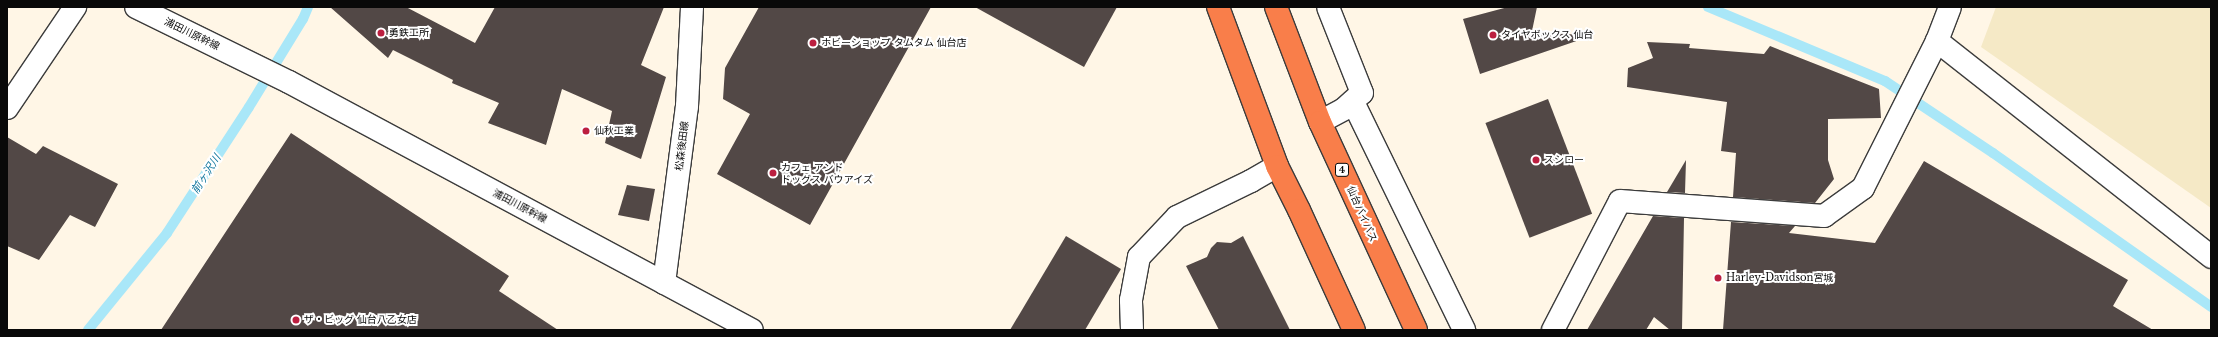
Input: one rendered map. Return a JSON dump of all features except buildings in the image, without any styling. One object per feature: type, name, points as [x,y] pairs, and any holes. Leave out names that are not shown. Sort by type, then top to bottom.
[{"type":"highway","points":[[1218,7],[1277,166],[1299,210],[1354,330]]},
{"type":"highway","name":"仙台バイパス","points":[[1276,7],[1320,122],[1392,282],[1416,330]]},
{"type":"street","points":[[7,108],[75,7]]},
{"type":"street","name":"浦田川原幹線","points":[[136,7],[289,82],[752,330]]},
{"type":"street","name":"松森後田線","points":[[664,283],[687,106],[692,7]]},
{"type":"street","points":[[1320,122],[1353,102],[1362,93],[1328,7]]},
{"type":"street","points":[[1553,330],[1620,201],[1824,216],[1863,188],[1933,48],[1950,7]]},
{"type":"street","points":[[1933,48],[2211,257]]},
{"type":"street","points":[[1353,102],[1464,330]]},
{"type":"street","points":[[1132,330],[1131,300],[1139,257],[1177,217],[1251,181],[1277,166]]},
{"type":"shaded area","points":[[1996,7],[2211,7],[2211,208],[1981,47]]},
{"type":"waterway","name":"前ヶ沢川","points":[[88,330],[167,233],[249,107],[303,19],[308,7]]},
{"type":"waterway","points":[[1708,7],[1885,81],[1993,153],[2211,307]]},
{"type":"place","name":"勇鉄工所","points":[[381,33]]},
{"type":"place","name":"タイヤボックス 仙台","points":[[1493,35]]},
{"type":"place","name":"ホビーショップ タムタム 仙台店","points":[[813,43]]},
{"type":"place","name":"仙秋工業","points":[[586,131]]},
{"type":"place","name":"スシロー","points":[[1536,160]]},
{"type":"place","name":"カフェ アンド ドッグス バウアイズ","points":[[773,173]]},
{"type":"place","name":"Harley-Davidson宮城","points":[[1718,278]]},
{"type":"place","name":"ザ・ビッグ 仙台八乙女店","points":[[296,320]]}]
